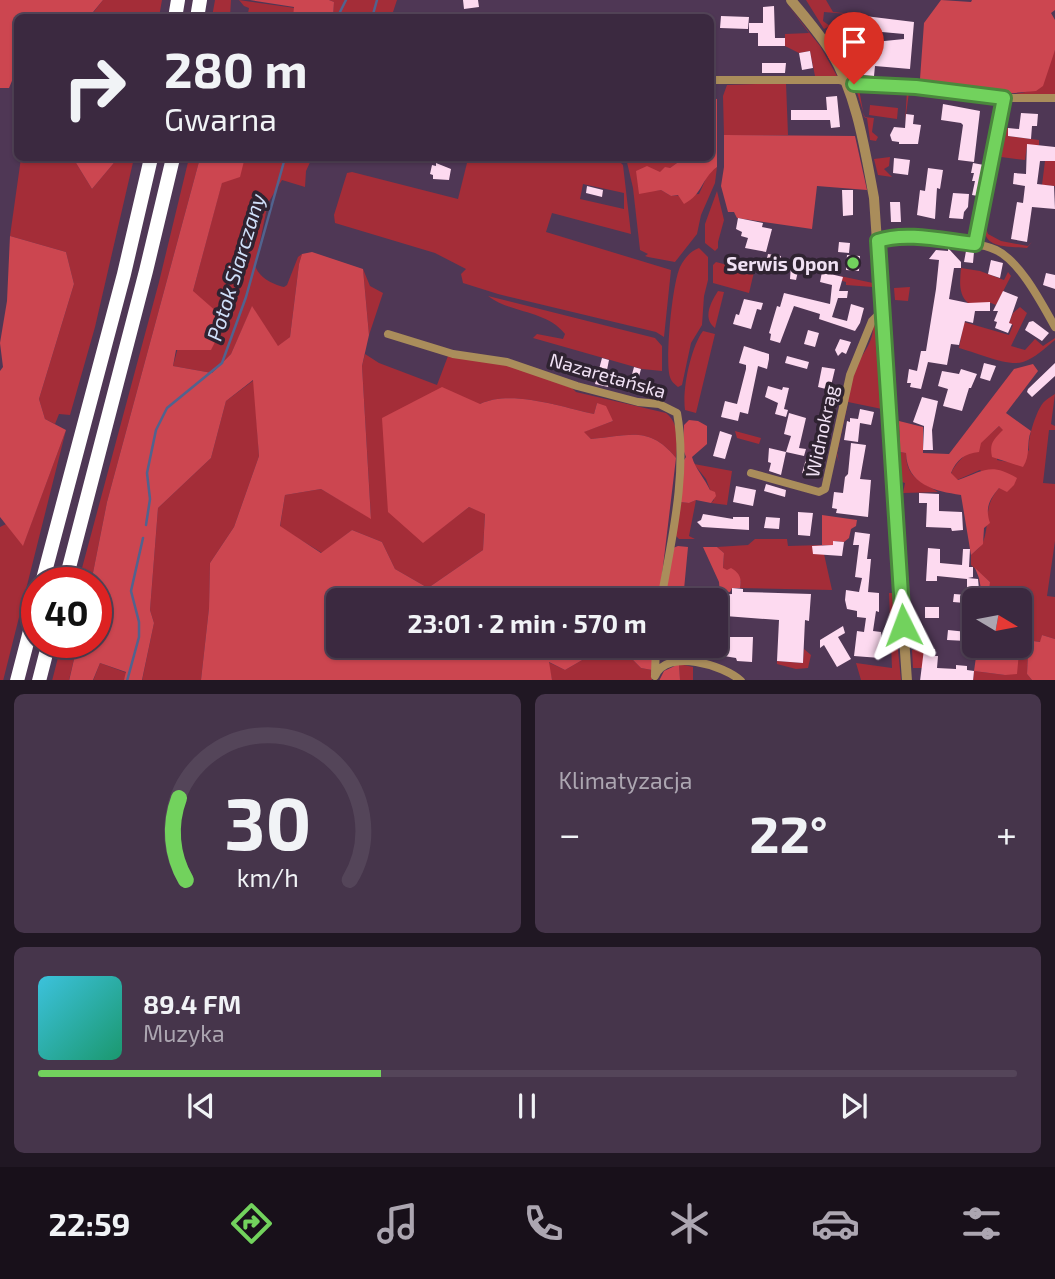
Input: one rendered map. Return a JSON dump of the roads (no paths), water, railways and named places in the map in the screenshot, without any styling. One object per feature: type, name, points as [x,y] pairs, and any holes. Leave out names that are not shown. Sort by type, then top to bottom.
[{"type":"highway","points":[[46,567],[127,262],[150,161]]},
{"type":"highway","points":[[69,567],[172,161]]},
{"type":"highway","points":[[17,680],[23,658]]},
{"type":"highway","points":[[39,680],[45,658]]},
{"type":"street","points":[[791,0],[832,53],[845,82],[866,155],[874,198],[907,680]]},
{"type":"street","points":[[714,80],[795,79],[916,87],[1004,98],[1055,98]]},
{"type":"street","points":[[975,244],[1004,98]]},
{"type":"street","points":[[878,241],[891,237],[906,237],[975,244],[994,249],[1005,256],[1025,279],[1054,320]]},
{"type":"street","name":"Widnokrąg","points":[[751,473],[820,492],[825,489],[850,375],[872,321],[883,315]]},
{"type":"street","name":"Nazaretańska","points":[[388,334],[453,354],[507,362],[577,386],[638,402],[659,404],[677,414],[680,429],[676,509],[664,588]]},
{"type":"street","points":[[654,678],[655,658]]},
{"type":"street","points":[[654,678],[662,664],[684,661],[726,670],[740,680]]},
{"type":"waterway","name":"Potok Siarczany","points":[[339,14],[346,0]]},
{"type":"waterway","points":[[373,14],[377,0]]},
{"type":"waterway","name":"Potok Siarczany","points":[[146,525],[150,499],[147,473],[156,430],[167,408],[222,363],[246,297],[284,161]]},
{"type":"waterway","name":"Potok Siarczany","points":[[127,680],[139,637],[139,622],[131,591],[143,538]]},
{"type":"place","name":"Serwis Opon","points":[[853,263]]}]
